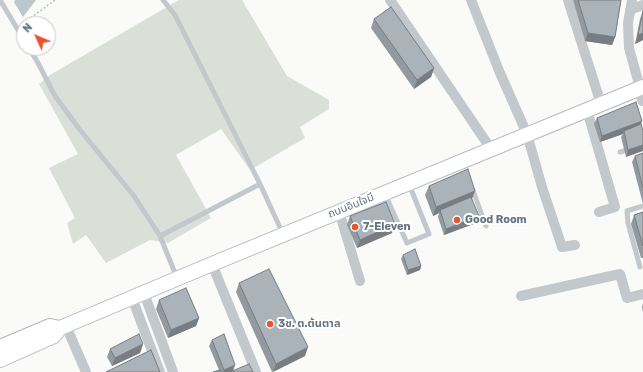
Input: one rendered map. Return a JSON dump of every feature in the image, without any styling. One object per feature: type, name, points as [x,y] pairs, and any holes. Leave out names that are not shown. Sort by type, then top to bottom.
[{"type":"main road","name":"ถนนอินใจมี","points":[[0,360],[54,336],[63,327],[177,278],[407,183],[464,164],[491,149],[601,104],[642,91]]},
{"type":"main road","name":"ถนนอินใจมี","points":[[0,347],[50,326],[63,327]]},
{"type":"street","points":[[390,0],[491,149]]},
{"type":"street","points":[[471,0],[500,73],[527,134],[542,187],[562,247],[575,245]]},
{"type":"street","points":[[568,0],[601,104]]},
{"type":"street","points":[[642,91],[630,48],[628,23],[631,5],[643,5]]},
{"type":"street","points":[[587,110],[616,207],[599,212]]},
{"type":"street","points":[[339,211],[360,281]]},
{"type":"street","points":[[212,264],[256,372]]},
{"type":"street","points":[[521,296],[620,274],[627,298],[643,294]]},
{"type":"street","points":[[138,295],[160,372]]},
{"type":"street","points":[[138,295],[173,372]]},
{"type":"street","points":[[63,327],[86,372]]},
{"type":"lane","points":[[0,0],[16,26]]},
{"type":"lane","points":[[163,0],[174,15],[260,184],[283,234]]},
{"type":"lane","points":[[33,56],[55,96],[80,130],[134,196],[160,236],[177,278]]},
{"type":"lane","points":[[620,152],[643,146]]},
{"type":"lane","points":[[470,182],[486,226]]},
{"type":"lane","points":[[385,192],[407,243],[429,234],[407,183]]},
{"type":"lane","points":[[160,236],[260,184]]},
{"type":"lane","points":[[640,267],[628,223],[627,211],[643,206]]},
{"type":"path","points":[[33,16],[55,0]]},
{"type":"shaded area","points":[[15,0],[36,0],[24,16],[14,2]]},
{"type":"shaded area","points":[[179,0],[242,0],[287,76],[329,100],[329,109],[300,127],[305,138],[250,170],[221,129],[176,155],[211,218],[168,243],[150,240],[106,263],[86,235],[73,244],[67,223],[75,218],[49,168],[78,154],[39,84],[50,75]]},
{"type":"building","points":[[578,0],[621,0],[615,37],[588,33]]},
{"type":"building","points":[[391,7],[434,68],[417,80],[374,19]]},
{"type":"building","points":[[643,11],[643,33],[638,35]]},
{"type":"building","points":[[636,102],[642,121],[602,136],[597,118]]},
{"type":"building","points":[[641,124],[643,131],[643,145],[628,150],[624,131]]},
{"type":"building","points":[[643,153],[643,188],[635,156]]},
{"type":"building","points":[[468,169],[475,191],[436,207],[429,186]]},
{"type":"building","name":"Good Room","points":[[471,197],[479,216],[446,229],[440,210]]},
{"type":"building","points":[[386,202],[395,224],[360,240],[350,216]]},
{"type":"building","points":[[643,212],[643,246],[634,215]]},
{"type":"building","points":[[415,249],[421,266],[408,270],[403,255]]},
{"type":"building","name":"3ช. ต.ต้นตาล","points":[[269,269],[308,347],[276,364],[239,283]]},
{"type":"building","points":[[186,288],[199,318],[171,330],[159,300]]},
{"type":"building","points":[[139,334],[143,344],[115,358],[110,349]]},
{"type":"building","points":[[224,334],[235,365],[224,370],[212,340]]},
{"type":"building","points":[[151,350],[160,372],[106,372]]},
{"type":"building","points":[[249,364],[253,372],[230,372]]},
{"type":"place","name":"Good Room","points":[[457,220]]},
{"type":"place","name":"7-Eleven","points":[[355,227]]},
{"type":"place","name":"3ช. ต.ต้นตาล","points":[[270,324]]}]
